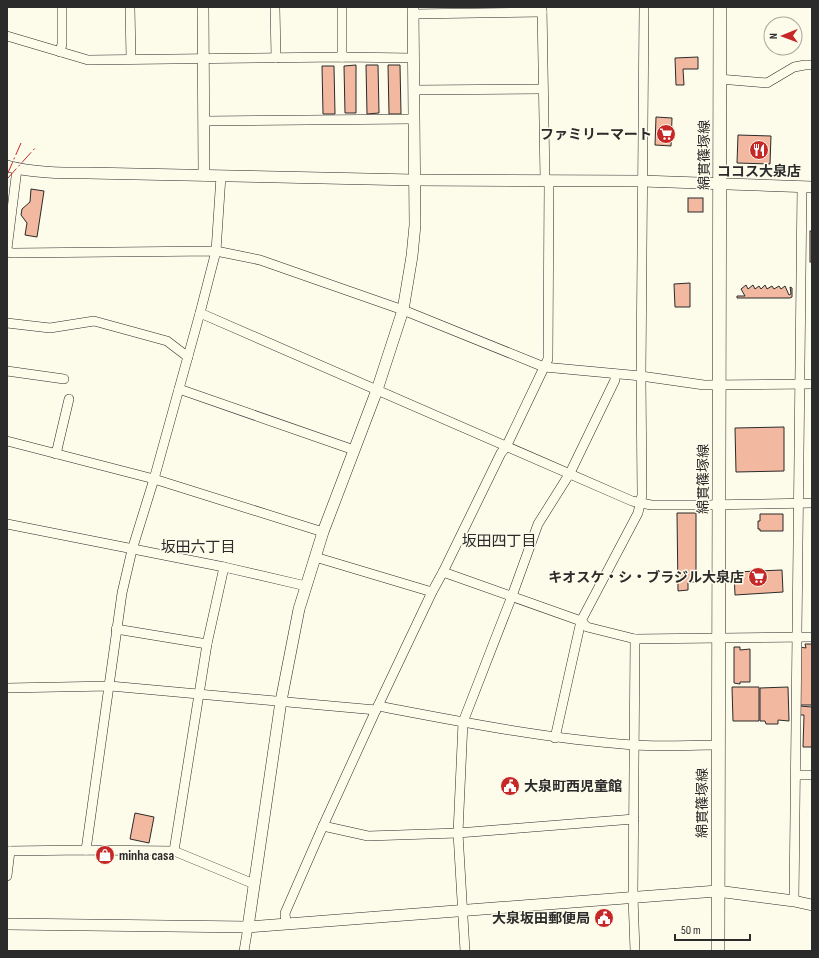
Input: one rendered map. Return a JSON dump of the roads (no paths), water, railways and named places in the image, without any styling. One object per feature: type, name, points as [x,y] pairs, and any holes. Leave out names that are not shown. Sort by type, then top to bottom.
[{"type":"main road","name":"綿貫篠塚線","points":[[718,951],[720,7]]},
{"type":"street","points":[[60,52],[62,44],[62,7]]},
{"type":"street","points":[[130,7],[131,59]]},
{"type":"street","points":[[203,7],[204,175]]},
{"type":"street","points":[[276,7],[276,58]]},
{"type":"street","points":[[342,7],[342,57]]},
{"type":"street","points":[[555,738],[581,621],[638,513],[642,495],[641,376],[644,7]]},
{"type":"street","points":[[244,951],[281,701],[293,638],[306,586],[323,532],[377,390],[403,310],[412,256],[415,225],[413,11],[542,10],[542,89],[547,180],[548,359],[506,447],[501,453],[432,592],[377,708],[285,913],[286,924]]},
{"type":"street","points":[[7,36],[88,60],[342,57],[413,58]]},
{"type":"street","points":[[719,79],[767,83],[794,67],[805,65],[812,66]]},
{"type":"street","points":[[414,90],[542,89]]},
{"type":"street","points":[[204,121],[414,119]]},
{"type":"street","points":[[7,249],[12,167],[66,173],[414,180],[642,181],[807,187],[799,384],[798,637],[794,901]]},
{"type":"street","points":[[86,850],[122,593],[132,550],[154,479],[216,251],[220,176]]},
{"type":"street","points":[[7,252],[216,251],[260,260],[403,310],[544,367],[641,376],[704,385],[812,384]]},
{"type":"street","points":[[200,313],[632,501],[651,505],[719,506],[812,503]]},
{"type":"street","points":[[7,323],[50,328],[94,321],[167,341],[188,357]]},
{"type":"street","points":[[7,371],[64,380]]},
{"type":"street","points":[[465,951],[458,833],[463,722],[538,524],[570,473],[614,380],[615,374]]},
{"type":"street","points":[[179,389],[354,450]]},
{"type":"street","points":[[56,454],[70,399]]},
{"type":"street","points":[[7,441],[154,479],[323,532]]},
{"type":"street","points":[[7,524],[132,550],[224,567],[306,586]]},
{"type":"street","points":[[315,557],[432,592]]},
{"type":"street","points":[[174,851],[198,693],[224,567]]},
{"type":"street","points":[[443,572],[581,621],[587,627],[635,639],[812,637]]},
{"type":"street","points":[[116,629],[207,644]]},
{"type":"street","points":[[634,951],[635,639]]},
{"type":"street","points":[[7,688],[110,686],[198,693],[377,708],[555,738],[635,745],[718,745]]},
{"type":"street","points":[[796,775],[812,775]]},
{"type":"street","points":[[323,826],[368,836],[458,833],[634,819]]},
{"type":"street","points":[[7,876],[8,851],[174,851],[254,884]]},
{"type":"street","points":[[7,924],[248,927],[717,891],[794,901],[812,905]]},
{"type":"place","name":"ファミリーマート","points":[[666,134]]},
{"type":"place","name":"ココス大泉店","points":[[759,150]]},
{"type":"place","name":"キオスケ・シ・ブラジル大泉店","points":[[758,577]]},
{"type":"place","name":"大泉町西児童館","points":[[510,786]]},
{"type":"place","name":"minha casa","points":[[105,855]]},
{"type":"place","name":"大泉坂田郵便局","points":[[604,918]]},
{"type":"district","name":"坂田四丁目","points":[[499,541]]},
{"type":"district","name":"坂田六丁目","points":[[198,547]]}]
